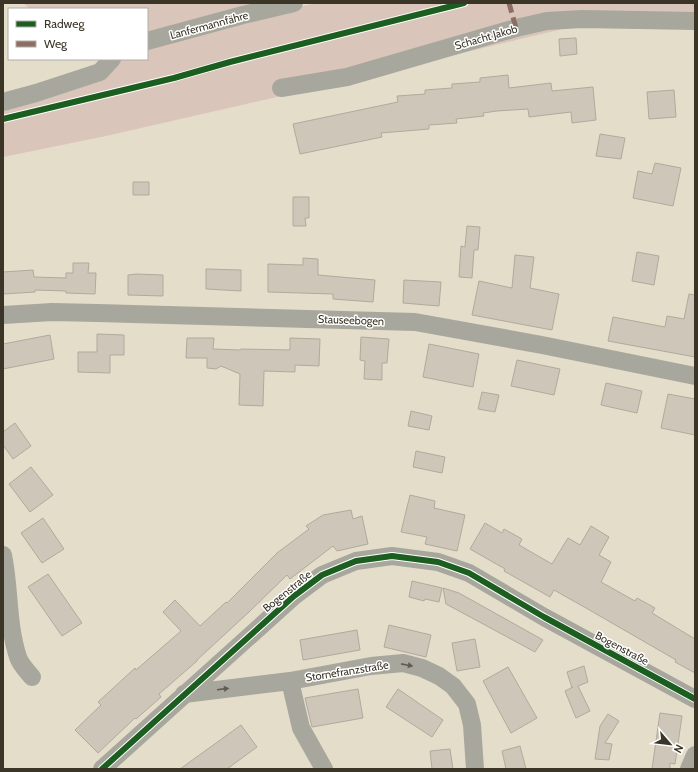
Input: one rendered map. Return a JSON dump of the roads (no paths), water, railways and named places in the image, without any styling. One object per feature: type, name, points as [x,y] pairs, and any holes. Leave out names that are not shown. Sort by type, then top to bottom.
[{"type":"street","name":"Lanfermannfähre","points":[[148,41],[294,3]]},
{"type":"street","name":"Schacht Jakob","points":[[280,88],[347,77],[516,28],[547,21],[582,20],[695,22]]},
{"type":"street","points":[[3,102],[100,72],[111,60]]},
{"type":"street","name":"Stauseebogen","points":[[3,315],[52,312],[415,322],[542,345],[695,376]]},
{"type":"street","points":[[3,555],[9,592],[10,624],[18,658],[32,677]]},
{"type":"street","name":"Bogenstraße","points":[[107,767],[184,694],[294,596],[322,575],[356,561],[392,556],[438,562],[469,573],[544,617],[695,699]]},
{"type":"street","name":"Stornefranzstraße","points":[[184,694],[290,680],[371,666],[402,663],[422,668],[439,676],[453,686],[467,704],[472,725],[475,769]]},
{"type":"street","name":"Stornefranzstraße","points":[[290,680],[301,728],[324,769]]},
{"type":"street","points":[[689,769],[695,755]]}]
